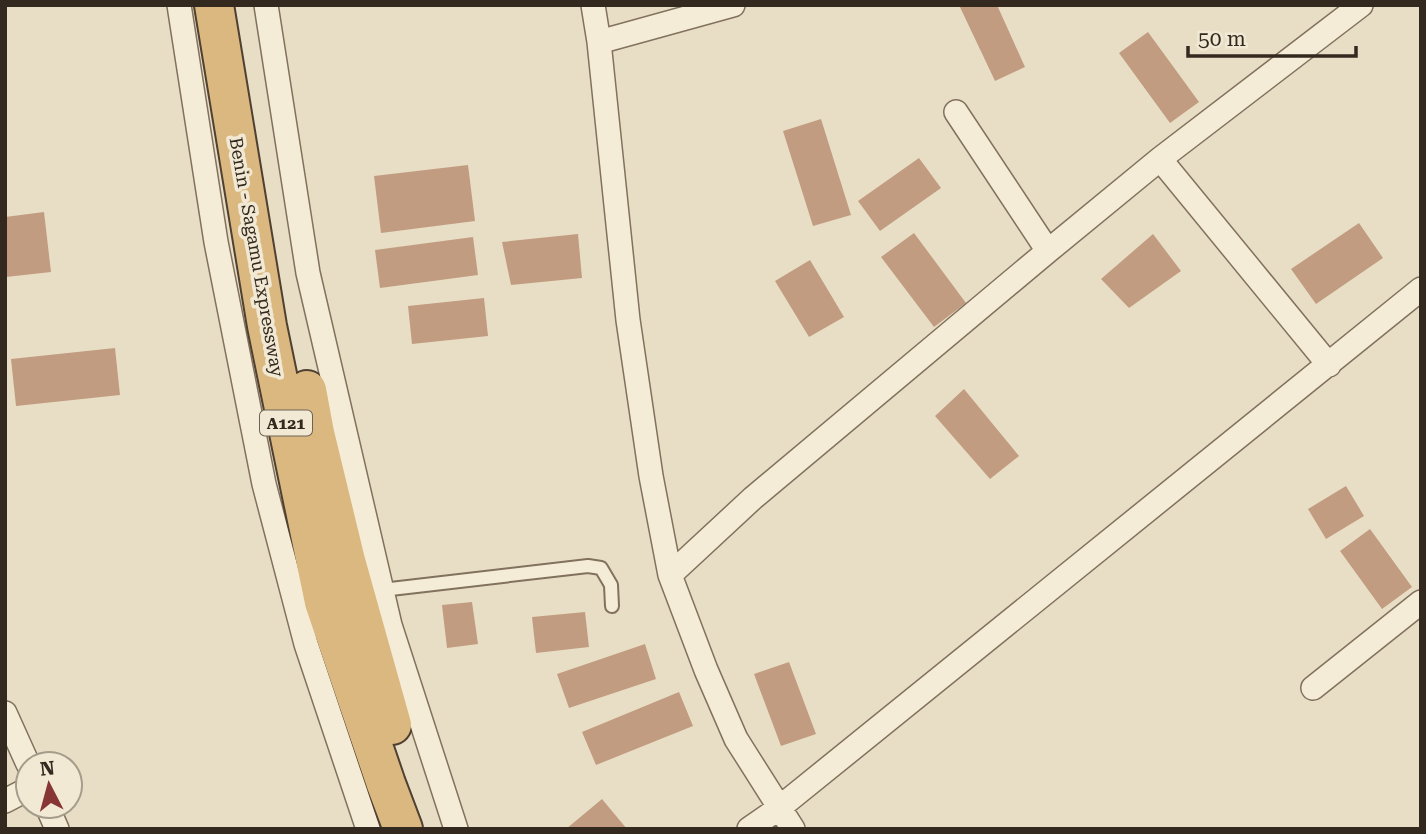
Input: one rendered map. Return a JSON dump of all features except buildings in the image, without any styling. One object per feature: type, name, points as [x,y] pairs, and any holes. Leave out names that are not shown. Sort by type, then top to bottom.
[{"type":"highway","name":"Benin - Sagamu Expressway","points":[[214,5],[270,339],[324,602],[403,829]]},
{"type":"highway","name":"A121","points":[[240,5],[282,259],[315,433],[346,561],[385,703],[429,829]]},
{"type":"street","points":[[179,5],[216,242],[264,484],[306,644],[368,829]]},
{"type":"street","points":[[266,5],[307,273],[390,625],[456,829]]},
{"type":"street","points":[[593,5],[628,320],[651,476],[670,575],[736,739],[793,829]]},
{"type":"street","points":[[599,42],[733,5]]},
{"type":"street","points":[[670,575],[754,498],[1048,251],[1160,159],[1361,5]]},
{"type":"street","points":[[956,112],[1048,251]]},
{"type":"street","points":[[1160,159],[1329,365]]},
{"type":"street","points":[[749,829],[779,808],[1421,289]]},
{"type":"street","points":[[1313,688],[1421,601]]},
{"type":"street","points":[[5,713],[22,750]]},
{"type":"lane","points":[[382,590],[588,566],[601,568],[611,585],[612,606]]}]
